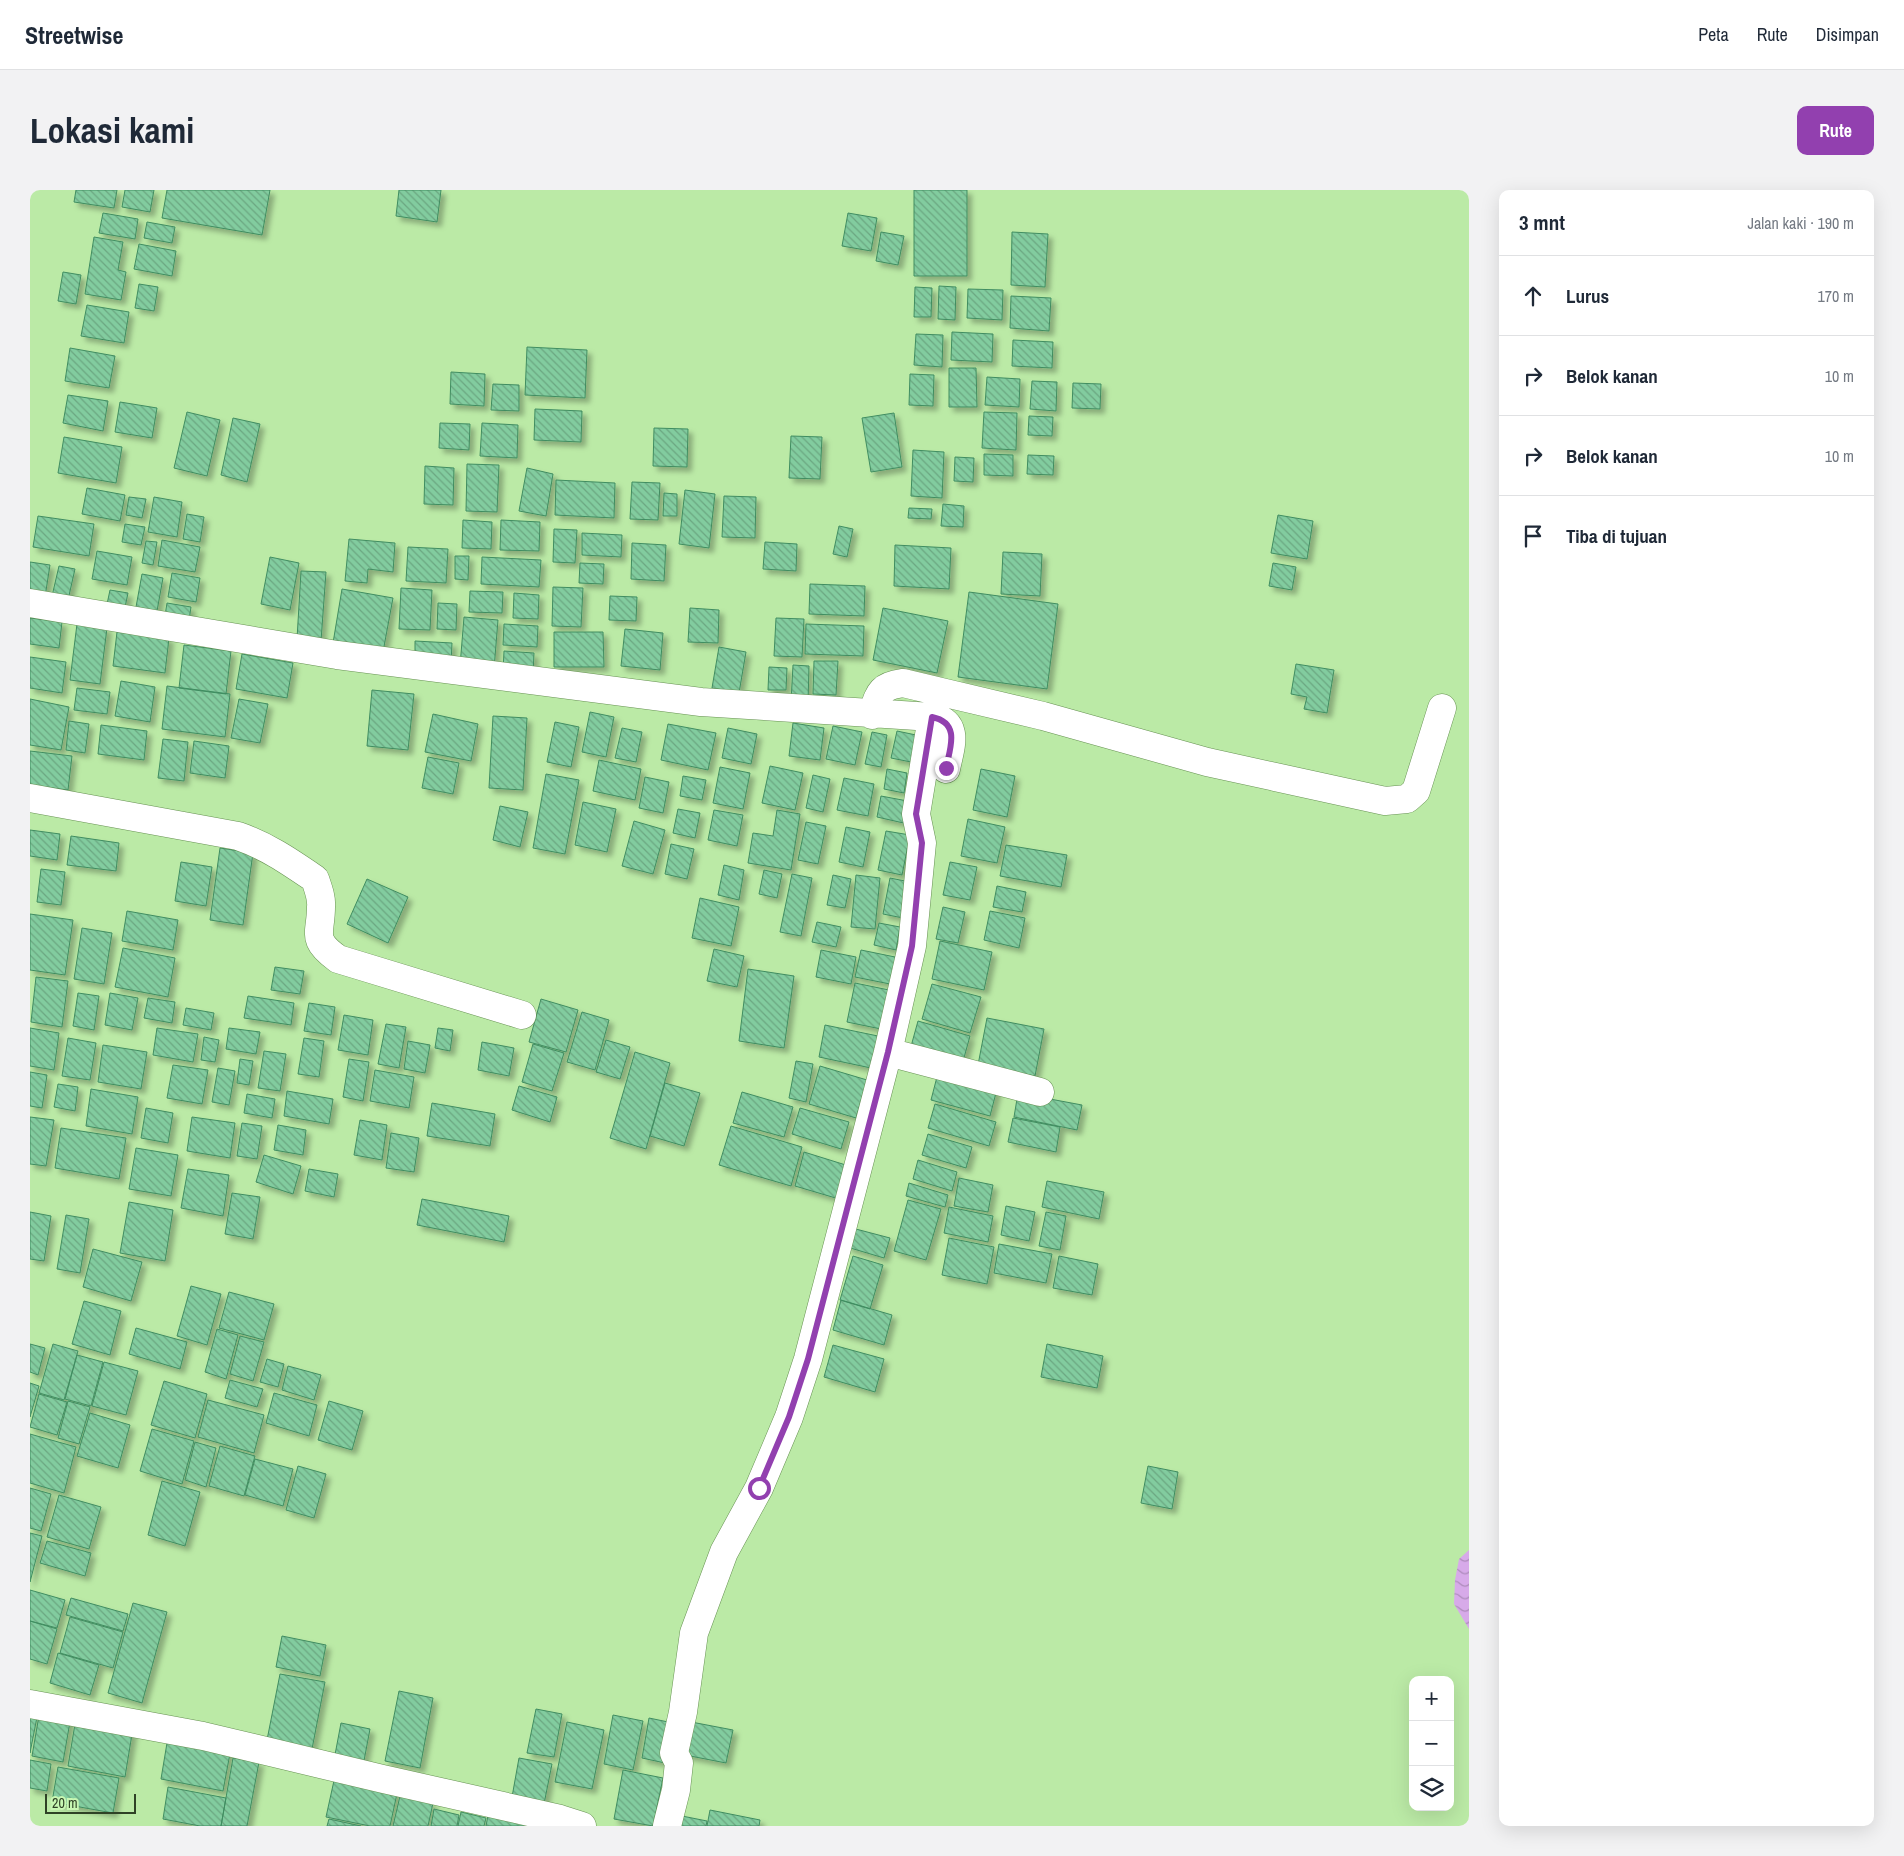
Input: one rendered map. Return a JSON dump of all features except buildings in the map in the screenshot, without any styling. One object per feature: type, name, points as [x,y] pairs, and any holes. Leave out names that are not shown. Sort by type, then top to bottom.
[{"type":"street","points":[[30,603],[337,655],[701,702],[932,717],[940,719],[951,732],[952,741],[946,768]]},
{"type":"street","points":[[872,714],[882,690],[890,685],[903,683],[1043,716],[1207,762],[1385,801],[1397,801],[1407,799],[1416,792],[1442,708]]},
{"type":"street","points":[[667,1826],[676,1790],[680,1763],[674,1753],[683,1712],[694,1633],[724,1552],[759,1488],[789,1417],[806,1368],[888,1052],[912,946],[922,843],[916,814],[932,717]]},
{"type":"street","points":[[30,798],[238,836],[254,842],[281,855],[315,879],[322,906],[318,935],[327,951],[338,959],[522,1014]]},
{"type":"street","points":[[888,1052],[1040,1092]]},
{"type":"street","points":[[30,1704],[203,1736],[560,1819],[582,1826]]},
{"type":"water","points":[[1469,1550],[1469,1629],[1454,1604],[1455,1580],[1459,1559]]},
{"type":"route","points":[[759,1488],[789,1417],[808,1359],[888,1052],[912,946],[922,843],[916,814],[932,717],[940,719],[951,732],[952,741],[946,768]]}]
